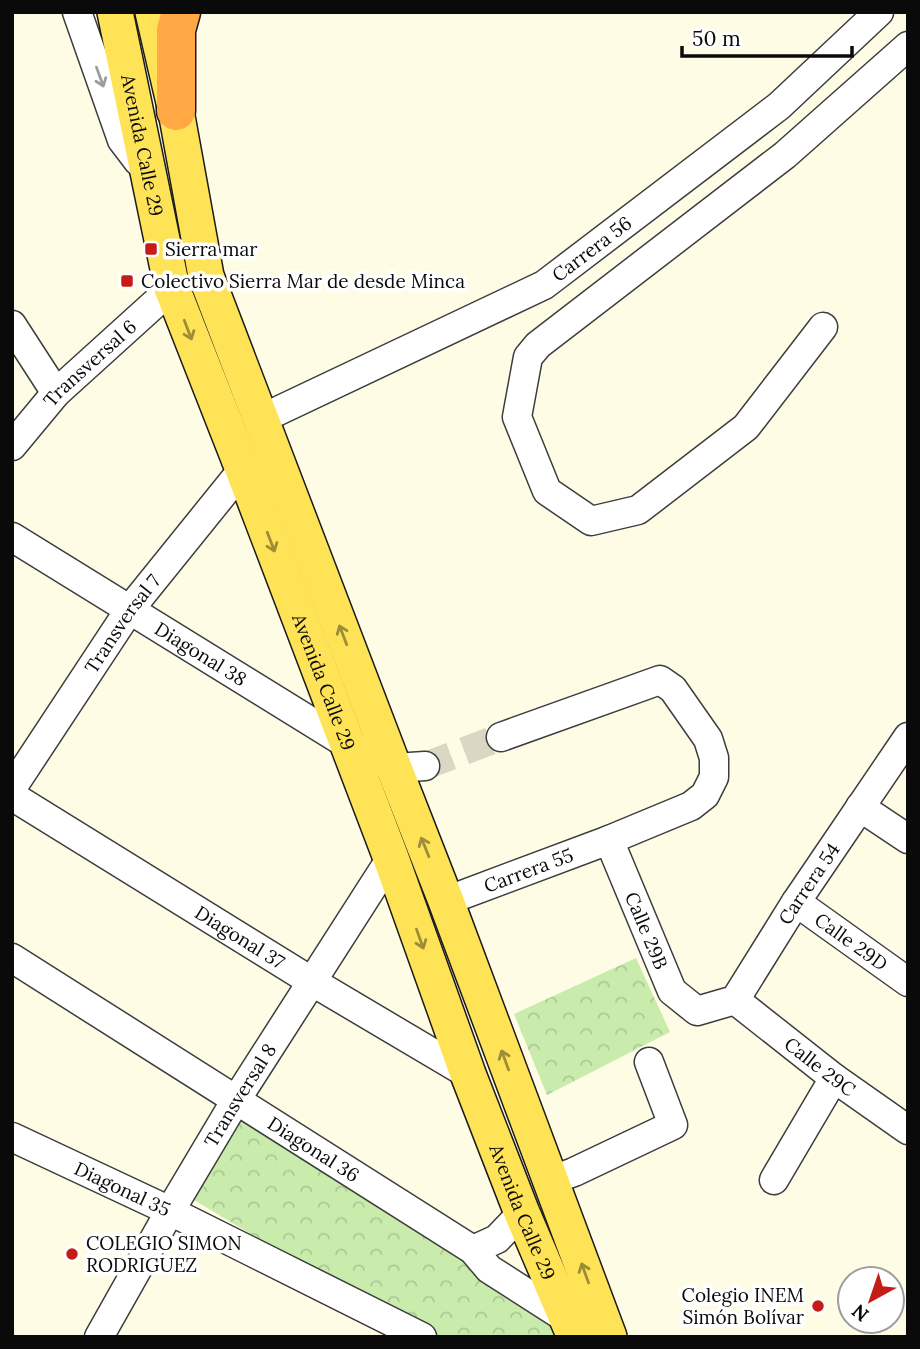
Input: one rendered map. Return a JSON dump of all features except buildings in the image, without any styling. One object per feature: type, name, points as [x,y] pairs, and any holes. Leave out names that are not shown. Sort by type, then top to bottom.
[{"type":"highway","points":[[176,111],[176,30],[181,12]]},
{"type":"main road","name":"Avenida Calle 29","points":[[115,12],[172,288],[391,858],[468,1074],[522,1213],[588,1327]]},
{"type":"main road","name":"Avenida Calle 29","points":[[153,12],[176,111],[206,276],[261,419],[409,767],[446,901],[550,1181],[588,1327]]},
{"type":"street","points":[[77,12],[122,140],[147,169]]},
{"type":"street","name":"Carrera 56","points":[[261,419],[544,285],[779,106],[879,12]]},
{"type":"street","points":[[823,327],[746,427],[638,510],[591,521],[547,491],[517,417],[528,357],[538,345],[785,155],[908,46]]},
{"type":"street","name":"Transversal 6","points":[[12,446],[56,394],[172,288]]},
{"type":"street","points":[[12,325],[56,394]]},
{"type":"street","name":"Transversal 7","points":[[12,788],[130,609],[243,469]]},
{"type":"street","name":"Diagonal 38","points":[[12,537],[347,744],[409,767]]},
{"type":"street","name":"Carrera 55","points":[[446,901],[691,806],[705,794],[713,777],[714,758],[708,739],[673,689],[660,680],[501,737]]},
{"type":"street","name":"Carrera 54","points":[[735,1000],[796,902],[908,737]]},
{"type":"street","name":"Diagonal 37","points":[[12,796],[311,981],[468,1074]]},
{"type":"street","points":[[860,807],[908,839]]},
{"type":"street","name":"Calle 29B","points":[[609,840],[672,991],[697,1011],[735,1000]]},
{"type":"street","name":"Transversal 8","points":[[99,1337],[236,1100],[391,858]]},
{"type":"street","name":"Calle 29D","points":[[796,902],[908,982]]},
{"type":"street","name":"Diagonal 36","points":[[12,958],[473,1250],[489,1269],[588,1327]]},
{"type":"street","name":"Calle 29C","points":[[735,1000],[834,1078],[908,1130]]},
{"type":"street","points":[[550,1181],[673,1125],[649,1062]]},
{"type":"street","points":[[774,1181],[834,1078]]},
{"type":"street","name":"Diagonal 35","points":[[12,1137],[170,1211],[422,1337]]},
{"type":"street","points":[[473,1250],[498,1239],[522,1213]]},
{"type":"green space","points":[[636,958],[670,1032],[547,1095],[514,1014]]},
{"type":"green space","points":[[245,1107],[565,1330],[561,1337],[433,1337],[357,1298],[194,1200]]},
{"type":"tunnel","points":[[425,766],[501,737]]},
{"type":"place","name":"Sierra mar","points":[[151,249]]},
{"type":"place","name":"Colectivo Sierra Mar de desde Minca","points":[[127,281]]},
{"type":"place","name":"COLEGIO SIMON RODRIGUEZ","points":[[72,1254]]},
{"type":"place","name":"Colegio INEM Simón Bolívar","points":[[818,1306]]}]
